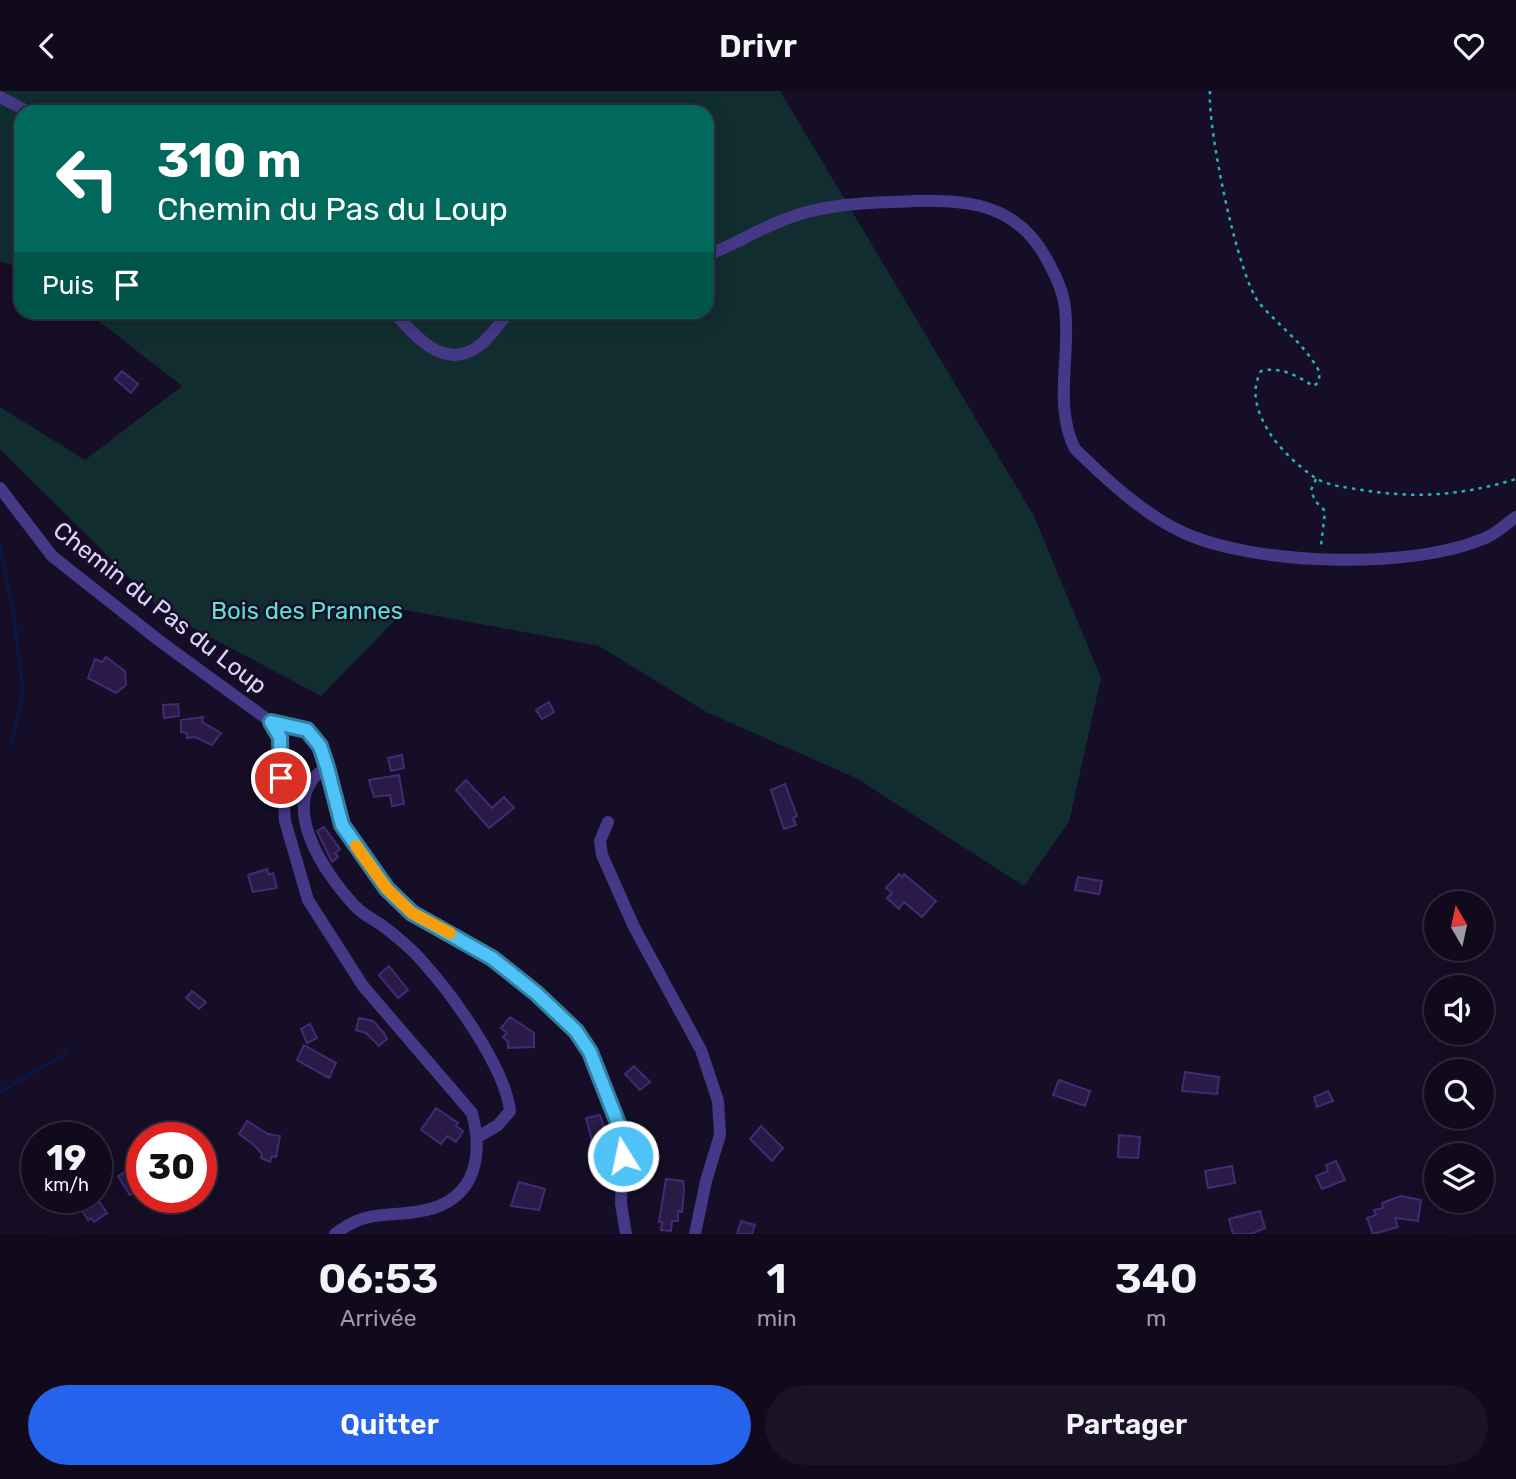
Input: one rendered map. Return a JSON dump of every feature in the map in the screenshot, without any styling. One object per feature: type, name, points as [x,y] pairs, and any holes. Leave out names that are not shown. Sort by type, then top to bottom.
[{"type":"street","points":[[714,252],[795,215],[835,207],[932,200],[986,207],[1008,216],[1026,229],[1057,277],[1065,307],[1064,411],[1067,434],[1075,449],[1158,518],[1179,531],[1232,547],[1326,559],[1374,559],[1457,548],[1488,538],[1516,517]]},
{"type":"street","points":[[401,319],[429,347],[445,355],[458,355],[476,348],[503,319]]},
{"type":"street","name":"Chemin du Pas du Loup","points":[[0,488],[52,556],[271,722],[280,737],[285,821],[308,900],[363,986],[472,1113],[478,1137],[473,1178],[455,1195],[438,1206],[416,1212],[371,1215],[353,1220],[335,1234]]},
{"type":"street","points":[[271,722],[307,730],[320,746],[342,825],[387,889],[412,913],[492,958],[536,993],[576,1031],[590,1052],[623,1136],[621,1204],[626,1234]]},
{"type":"street","points":[[327,767],[312,779],[304,800],[310,844],[357,908],[391,933],[422,961],[487,1053],[510,1111],[498,1125],[478,1137]]},
{"type":"street","points":[[608,822],[600,841],[602,855],[634,927],[701,1050],[718,1101],[720,1135],[706,1181],[695,1234]]},
{"type":"path","points":[[1210,91],[1209,108],[1216,158],[1248,282],[1259,303],[1301,345],[1320,373],[1318,383],[1314,386],[1285,371],[1261,371],[1254,386],[1256,404],[1276,443],[1316,479],[1338,486],[1416,497],[1516,479]]},
{"type":"path","points":[[1316,479],[1311,490],[1315,501],[1325,511],[1320,544],[1326,559]]},
{"type":"green space","name":"Bois des Prannes","points":[[0,91],[780,91],[1034,516],[1101,678],[1069,822],[1024,886],[856,778],[708,713],[599,646],[405,610],[321,696],[165,613],[0,449],[0,407],[85,460],[182,386],[96,319],[714,319],[714,105],[14,105],[14,266],[0,261]]},
{"type":"building","points":[[122,371],[138,384],[131,393],[115,379]]},
{"type":"building","points":[[106,657],[125,671],[126,685],[116,693],[88,678],[95,659],[102,662]]},
{"type":"building","points":[[549,702],[554,712],[542,719],[536,710]]},
{"type":"building","points":[[178,704],[179,716],[164,718],[163,705]]},
{"type":"building","points":[[203,717],[202,722],[221,733],[212,745],[195,737],[187,738],[187,733],[181,732],[181,720]]},
{"type":"building","points":[[402,755],[404,768],[391,771],[388,758]]},
{"type":"building","points":[[399,775],[404,804],[392,806],[390,795],[374,797],[369,780]]},
{"type":"building","points":[[466,780],[492,808],[504,797],[514,808],[489,828],[456,790]]},
{"type":"building","points":[[785,784],[797,816],[793,818],[796,825],[784,829],[771,790]]},
{"type":"building","points":[[324,827],[340,849],[335,853],[338,857],[332,862],[317,831]]},
{"type":"building","points":[[267,869],[269,875],[273,873],[277,888],[253,892],[248,875]]},
{"type":"building","points":[[899,874],[902,877],[904,874],[936,901],[922,917],[904,902],[899,909],[887,898],[892,893],[886,888]]},
{"type":"building","points":[[1078,877],[1102,881],[1099,894],[1075,890]]},
{"type":"building","points":[[389,966],[408,990],[398,998],[379,975]]},
{"type":"building","points":[[192,991],[206,1002],[199,1009],[186,998]]},
{"type":"building","points":[[510,1017],[534,1033],[534,1047],[508,1048],[508,1042],[503,1037],[507,1033],[501,1028]]},
{"type":"building","points":[[359,1018],[373,1021],[387,1039],[379,1046],[366,1033],[356,1030]]},
{"type":"building","points":[[310,1024],[317,1038],[307,1043],[301,1029]]},
{"type":"building","points":[[304,1045],[336,1063],[329,1078],[297,1060]]},
{"type":"building","points":[[634,1066],[650,1082],[640,1090],[625,1074]]},
{"type":"building","points":[[1185,1072],[1219,1077],[1217,1094],[1182,1091]]},
{"type":"building","points":[[1059,1080],[1090,1091],[1085,1106],[1053,1095]]},
{"type":"building","points":[[1328,1091],[1333,1101],[1317,1107],[1314,1097]]},
{"type":"building","points":[[436,1108],[458,1123],[456,1126],[463,1131],[456,1142],[447,1136],[441,1144],[421,1130]]},
{"type":"building","points":[[600,1115],[610,1148],[595,1152],[586,1118]]},
{"type":"building","points":[[247,1121],[268,1134],[280,1136],[276,1157],[272,1156],[270,1162],[261,1158],[262,1154],[254,1145],[239,1134]]},
{"type":"building","points":[[761,1126],[783,1148],[772,1161],[750,1139]]},
{"type":"building","points":[[1119,1135],[1140,1137],[1138,1158],[1118,1157]]},
{"type":"building","points":[[1336,1161],[1345,1180],[1322,1189],[1316,1176],[1328,1171],[1326,1165]]},
{"type":"building","points":[[1232,1166],[1235,1183],[1208,1188],[1205,1171]]},
{"type":"building","points":[[126,1171],[126,1189],[118,1176]]},
{"type":"building","points":[[666,1179],[683,1181],[684,1190],[682,1212],[678,1211],[678,1221],[672,1221],[671,1231],[661,1230],[662,1222],[659,1222]]},
{"type":"building","points":[[519,1182],[545,1189],[539,1210],[511,1206]]},
{"type":"building","points":[[1401,1196],[1421,1200],[1418,1221],[1395,1218],[1398,1227],[1373,1234],[1367,1218],[1376,1215],[1374,1210],[1383,1208],[1382,1203]]},
{"type":"building","points":[[1260,1211],[1265,1228],[1251,1234],[1233,1234],[1229,1219]]},
{"type":"building","points":[[83,1213],[107,1213],[94,1222],[91,1218],[88,1220]]},
{"type":"building","points":[[741,1221],[755,1225],[752,1234],[737,1234]]},
{"type":"waterway","points":[[0,546],[13,611],[23,690],[12,744]]},
{"type":"waterway","points":[[0,1092],[68,1052]]},
{"type":"slow traffic","points":[[356,846],[387,889],[412,913],[450,933]]},
{"type":"route","points":[[281,778],[280,737],[271,722],[307,730],[320,746],[342,825],[387,889],[412,913],[492,958],[536,993],[576,1031],[590,1052],[623,1136],[623,1156]]}]
